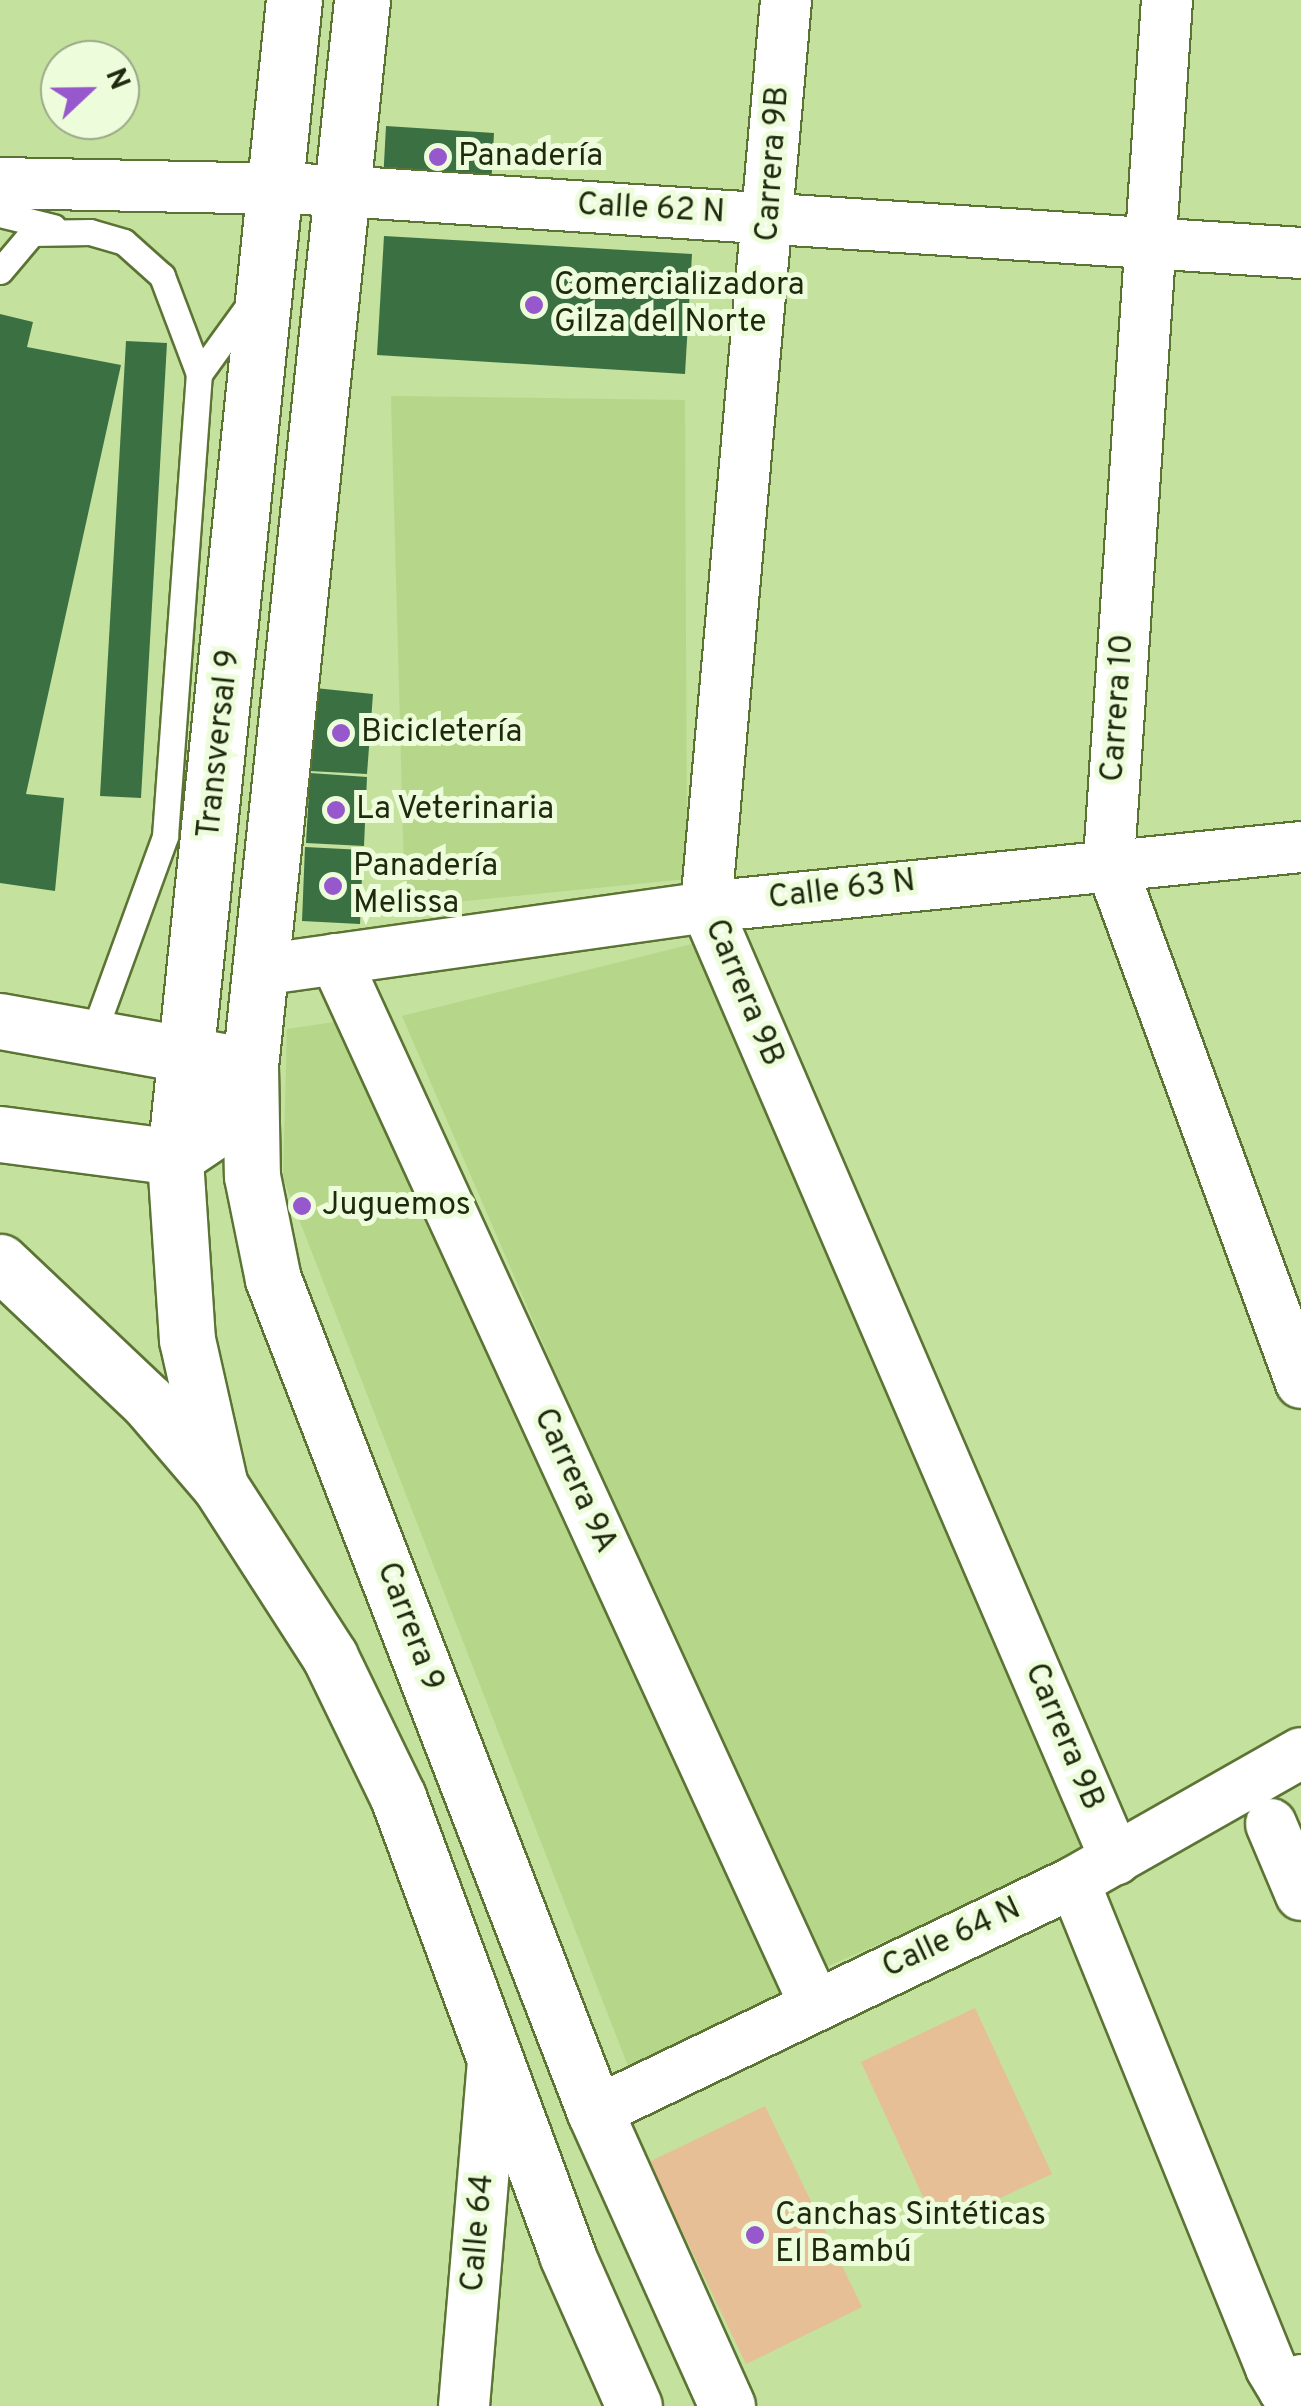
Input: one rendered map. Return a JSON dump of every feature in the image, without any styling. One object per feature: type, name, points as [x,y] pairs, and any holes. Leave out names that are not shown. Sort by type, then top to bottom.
[{"type":"main road","name":"Transversal 9","points":[[220,1486],[188,1340],[175,1156],[182,1054],[270,267],[294,0]]},
{"type":"main road","points":[[0,1134],[175,1156],[221,1126],[250,1066],[267,969],[362,0]]},
{"type":"main road","points":[[0,1021],[250,1066]]},
{"type":"main road","name":"Carrera 9","points":[[250,1066],[252,1176],[273,1279],[594,2112],[727,2406]]},
{"type":"main road","points":[[0,1262],[148,1402],[220,1486],[330,1656],[398,1797],[493,2061],[634,2406]]},
{"type":"street","name":"Carrera 9B","points":[[786,0],[771,217],[706,907],[1095,1871]]},
{"type":"street","name":"Carrera 10","points":[[1167,0],[1110,860],[1301,1383]]},
{"type":"street","name":"Calle 62 N","points":[[0,183],[276,188],[1149,238],[1301,253]]},
{"type":"street","name":"Calle 63 N","points":[[267,969],[706,907],[1110,860],[1301,847]]},
{"type":"street","name":"Carrera 9A","points":[[335,959],[814,2003]]},
{"type":"street","name":"Calle 64 N","points":[[594,2112],[1095,1871],[1301,1752]]},
{"type":"street","points":[[1272,1824],[1301,1895]]},
{"type":"street","points":[[1095,1871],[1301,2366]]},
{"type":"street","points":[[1095,1871],[1271,2368],[1284,2390],[1301,2380]]},
{"type":"street","name":"Calle 64","points":[[464,2406],[493,2061]]},
{"type":"lane","points":[[0,214],[144,256],[173,296],[199,374],[164,836],[92,1037]]},
{"type":"lane","points":[[0,271],[32,233],[60,229]]},
{"type":"lane","points":[[199,374],[270,267]]},
{"type":"shaded area","points":[[391,396],[685,400],[687,879],[405,907]]},
{"type":"shaded area","points":[[696,943],[1090,1853],[814,1972],[402,1016]]},
{"type":"shaded area","points":[[341,1021],[783,1994],[628,2066],[283,1178],[287,1029]]},
{"type":"shaded area","name":"Canchas Sintéticas El Bambú","points":[[975,2008],[1052,2174],[937,2227],[861,2062]]},
{"type":"shaded area","name":"Canchas Sintéticas El Bambú","points":[[765,2106],[862,2307],[746,2364],[649,2162]]},
{"type":"building","name":"Panadería","points":[[386,126],[494,133],[491,188],[383,182]]},
{"type":"building","name":"Comercializadora Gilza del Norte","points":[[384,236],[692,254],[685,374],[377,355]]},
{"type":"building","points":[[0,314],[33,322],[27,347],[121,365],[26,794],[64,798],[55,891],[0,883]]},
{"type":"building","points":[[126,341],[167,343],[141,798],[100,796]]},
{"type":"building","name":"Bicicletería","points":[[315,688],[373,694],[367,774],[309,771]]},
{"type":"building","name":"La Veterinaria","points":[[310,773],[367,777],[364,846],[306,843]]},
{"type":"building","name":"Panadería Melissa","points":[[305,847],[363,850],[360,924],[302,921]]},
{"type":"place","name":"Panadería","points":[[438,157]]},
{"type":"place","name":"Comercializadora Gilza del Norte","points":[[534,305]]},
{"type":"place","name":"Bicicletería","points":[[341,733]]},
{"type":"place","name":"La Veterinaria","points":[[336,810]]},
{"type":"place","name":"Panadería Melissa","points":[[333,886]]},
{"type":"place","name":"Juguemos","points":[[302,1206]]},
{"type":"place","name":"Canchas Sintéticas El Bambú","points":[[755,2235]]}]
